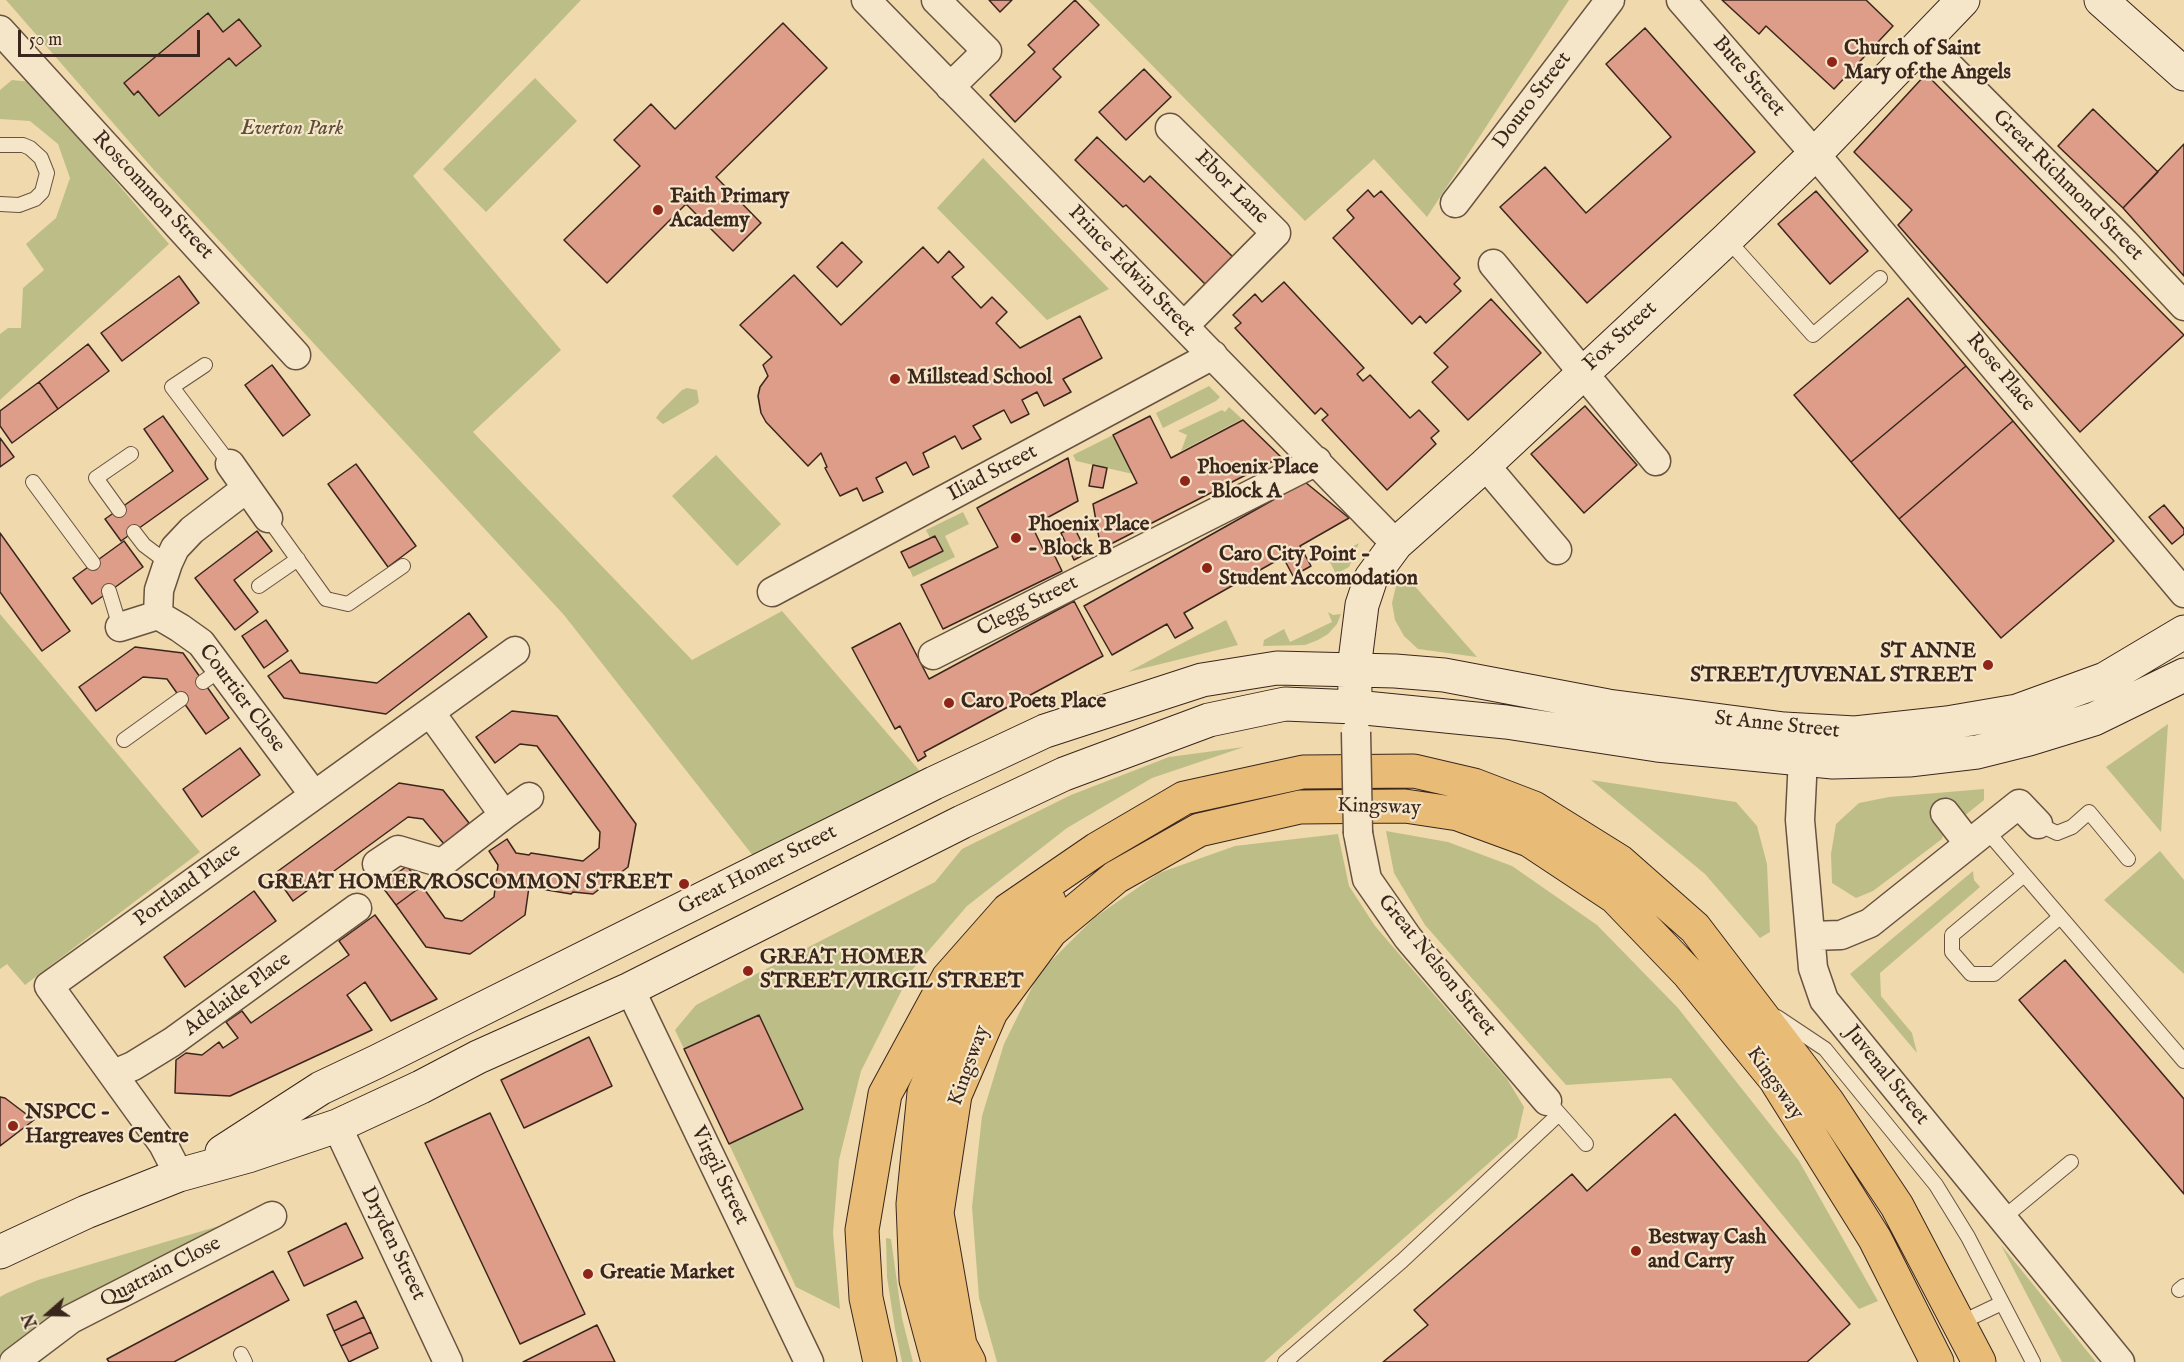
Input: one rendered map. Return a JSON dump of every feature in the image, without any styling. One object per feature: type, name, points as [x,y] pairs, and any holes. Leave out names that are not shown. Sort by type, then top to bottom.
[{"type":"highway","name":"Kingsway","points":[[1097,849],[1184,798],[1303,771],[1414,771],[1474,785],[1534,808],[1619,861],[1695,928],[1827,1101],[1897,1206],[1979,1362]]},
{"type":"highway","name":"Kingsway","points":[[969,1362],[960,1345],[937,1213],[955,1095],[990,1012],[1051,931],[1116,877],[1199,830],[1300,807],[1405,806],[1458,814],[1530,840],[1615,897],[1688,973],[1775,1079],[1875,1239],[1937,1362]]},
{"type":"highway","points":[[880,1362],[866,1298],[862,1230],[885,1094],[948,978],[1008,910],[1097,849]]},
{"type":"highway","points":[[938,1362],[916,1280],[913,1204],[924,1093],[967,993],[1097,849]]},
{"type":"street","name":"Prince Edwin Street","points":[[866,0],[1396,544]]},
{"type":"street","points":[[936,0],[987,51],[950,87]]},
{"type":"street","name":"Douro Street","points":[[1455,203],[1610,0]]},
{"type":"street","name":"Bute Street","points":[[1681,0],[1815,154]]},
{"type":"street","name":"Fox Street","points":[[1355,720],[1354,669],[1362,605],[1371,578],[1396,544],[1485,465],[1727,239],[1815,154],[1963,0]]},
{"type":"street","points":[[2101,0],[2184,74]]},
{"type":"street","name":"Roscommon Street","points":[[2,39],[296,355]]},
{"type":"street","name":"Great Richmond Street","points":[[1924,41],[2125,243],[2184,306]]},
{"type":"street","name":"Ebor Lane","points":[[1170,128],[1276,233],[1184,326]]},
{"type":"street","name":"Rose Place","points":[[1815,154],[2184,593]]},
{"type":"street","points":[[1493,264],[1656,461]]},
{"type":"street","name":"Iliad Street","points":[[772,592],[1213,355]]},
{"type":"street","name":"Clegg Street","points":[[933,655],[1317,461]]},
{"type":"street","points":[[230,464],[268,518]]},
{"type":"street","points":[[1485,465],[1557,550]]},
{"type":"street","points":[[120,627],[158,615],[159,590],[175,548],[192,530],[247,488]]},
{"type":"street","name":"Courtier Close","points":[[158,615],[201,643],[212,676],[314,795]]},
{"type":"street","name":"St Anne Street","points":[[1355,720],[1506,722],[1657,745],[1803,745],[1855,734],[1947,723],[2017,711],[2105,679],[2184,632]]},
{"type":"street","name":"Portland Place","points":[[187,1172],[163,1144],[49,986],[515,651]]},
{"type":"street","name":"Great Homer Street","points":[[187,1172],[321,1088],[923,788],[1045,731],[1202,680],[1277,668],[1354,669]]},
{"type":"street","name":"St Anne Street","points":[[1354,669],[1444,675],[1608,706],[1803,745],[1833,762],[1909,760],[1977,752],[2094,719],[2184,675]]},
{"type":"street","name":"Great Homer Street","points":[[0,1252],[86,1212],[187,1172],[248,1156],[337,1126],[421,1087],[478,1057],[630,989],[962,822],[1064,774],[1209,720],[1285,704],[1355,720]]},
{"type":"street","points":[[430,712],[504,815]]},
{"type":"street","name":"Great Nelson Street","points":[[1355,720],[1358,833],[1367,879],[1408,938],[1553,1107]]},
{"type":"street","name":"Juvenal Street","points":[[1803,745],[1800,820],[1814,968],[1824,999],[2120,1362]]},
{"type":"street","points":[[377,864],[398,850],[442,863],[529,797]]},
{"type":"street","points":[[1811,936],[1841,935],[1870,923],[2019,804],[2038,824]]},
{"type":"street","points":[[1945,813],[1978,837]]},
{"type":"street","name":"Adelaide Place","points":[[114,1074],[133,1066],[172,1042],[357,908]]},
{"type":"street","name":"Virgil Street","points":[[630,989],[809,1362]]},
{"type":"street","name":"Dryden Street","points":[[337,1126],[448,1362]]},
{"type":"street","name":"Quatrain Close","points":[[14,1362],[71,1319],[261,1231]]},
{"type":"lane","points":[[0,145],[30,148],[41,158],[47,173],[42,192],[35,199],[19,205],[0,204]]},
{"type":"lane","points":[[1727,239],[1813,335],[1880,278]]},
{"type":"lane","points":[[206,365],[172,387],[230,464]]},
{"type":"lane","points":[[119,510],[96,478],[131,454]]},
{"type":"lane","points":[[33,482],[93,563]]},
{"type":"lane","points":[[268,518],[326,599],[348,604],[403,566]]},
{"type":"lane","points":[[134,532],[144,545],[168,563]]},
{"type":"lane","points":[[259,586],[298,559]]},
{"type":"lane","points":[[109,591],[120,627]]},
{"type":"lane","points":[[124,740],[181,699]]},
{"type":"lane","points":[[2038,824],[2056,833],[2072,827],[2089,812],[2128,859]]},
{"type":"lane","points":[[1978,837],[2024,875],[2184,1061]]},
{"type":"lane","points":[[2024,875],[1952,935],[1953,952],[1971,974],[1994,974],[2060,916]]},
{"type":"lane","points":[[1748,997],[1825,1049],[1936,1185],[1968,1237],[2032,1362]]},
{"type":"lane","points":[[1285,1362],[1402,1261],[1553,1107],[1586,1144]]},
{"type":"lane","points":[[2002,1219],[2071,1162]]},
{"type":"lane","points":[[1960,1323],[2002,1303]]},
{"type":"green space","name":"Everton Park","points":[[6,0],[581,0],[413,176],[561,350],[473,432],[692,660],[782,611],[924,776],[754,857],[564,615],[154,170]]},
{"type":"green space","points":[[1088,0],[1569,0],[1427,217],[1374,159],[1305,221]]},
{"type":"green space","points":[[535,78],[577,121],[486,212],[443,169]]},
{"type":"green space","points":[[12,80],[31,82],[169,244],[0,400],[0,334],[8,328],[21,328],[23,288],[44,270],[26,244],[56,218],[70,178],[58,144],[30,121],[0,119],[0,90]]},
{"type":"green space","points":[[983,158],[1109,289],[1047,320],[937,208]]},
{"type":"green space","points":[[1209,386],[1220,397],[1216,401],[1163,428],[1156,413]]},
{"type":"green space","points":[[687,388],[697,390],[699,402],[663,424],[656,418],[660,412],[682,390]]},
{"type":"green space","points":[[1229,407],[1242,419],[1181,451],[1187,435],[1178,431],[1222,410],[1225,412]]},
{"type":"green space","points":[[1113,435],[1133,474],[1076,461],[1073,455]]},
{"type":"green space","points":[[716,455],[781,524],[737,566],[672,496]]},
{"type":"green space","points":[[963,512],[969,524],[945,536],[955,557],[913,577],[909,568],[943,551],[936,536],[930,538],[926,530]]},
{"type":"green space","points":[[1359,543],[1349,567],[1336,574],[1329,560]]},
{"type":"green space","points":[[1406,576],[1477,657],[1418,649],[1404,636],[1395,620],[1392,603],[1396,586]]},
{"type":"green space","points":[[1328,612],[1333,615],[1341,614],[1337,624],[1328,634],[1318,640],[1305,645],[1263,646],[1264,640],[1284,629],[1290,642],[1332,622]]},
{"type":"green space","points":[[0,614],[200,852],[25,985],[7,964],[0,969]]},
{"type":"green space","points":[[1226,620],[1238,645],[1128,672]]},
{"type":"green space","points":[[2168,724],[2161,832],[2106,767]]},
{"type":"green space","points":[[1244,747],[1152,778],[1067,828],[967,906],[912,970],[861,1071],[839,1160],[833,1233],[840,1309],[796,1287],[729,1144],[803,1108],[759,1015],[684,1049],[675,1030],[696,1005],[935,882],[962,849],[1071,795],[1169,757]]},
{"type":"green space","points":[[1591,780],[1736,802],[1757,826],[1767,864],[1770,932],[1760,938],[1705,874]]},
{"type":"green space","points":[[1984,789],[1984,800],[1963,817],[1945,826],[1942,839],[1873,891],[1856,898],[1832,883],[1831,854],[1836,824],[1859,803],[1889,797]]},
{"type":"green space","points":[[1386,831],[1448,842],[1512,866],[1597,925],[1678,1008],[1799,1161],[1878,1301],[1859,1309],[1671,1078],[1566,1085],[1425,925],[1394,873]]},
{"type":"green space","points":[[1338,834],[1349,886],[1375,926],[1507,1079],[1524,1107],[1517,1138],[1264,1362],[997,1362],[979,1298],[972,1207],[982,1116],[1004,1044],[1039,973],[1094,918],[1159,873],[1235,846]]},
{"type":"green space","points":[[2160,851],[2184,880],[2184,974],[2104,900]]},
{"type":"green space","points":[[1973,871],[1974,880],[1980,887],[1880,973],[1881,996],[1912,1033],[1917,1053],[1850,974]]},
{"type":"green space","points":[[269,1211],[0,1362],[0,1297],[7,1293],[38,1280]]},
{"type":"green space","points":[[886,1238],[891,1239],[902,1318],[913,1362],[902,1362],[887,1277]]},
{"type":"green space","points":[[2001,1245],[2096,1362],[2062,1362]]},
{"type":"building","points":[[989,0],[1012,0],[1000,12]]},
{"type":"building","points":[[1075,0],[1099,25],[1053,69],[1061,77],[1015,122],[990,95],[1035,52],[1028,45]]},
{"type":"building","name":"Church of Saint Mary of the Angels","points":[[1722,0],[1866,0],[1893,26],[1834,89],[1766,26],[1759,34]]},
{"type":"building","points":[[208,13],[223,32],[239,19],[261,46],[236,66],[229,58],[159,116],[138,91],[134,95],[124,83]]},
{"type":"building","points":[[783,23],[827,68],[716,177],[761,223],[733,251],[686,204],[607,283],[564,240],[640,166],[614,140],[651,104],[675,129]]},
{"type":"building","points":[[1645,28],[1755,152],[1587,303],[1500,207],[1545,167],[1586,213],[1671,137],[1606,64]]},
{"type":"building","points":[[1144,69],[1171,97],[1126,140],[1099,112]]},
{"type":"building","points":[[1926,74],[2184,335],[2080,432],[1898,225],[1912,210],[1854,152]]},
{"type":"building","points":[[2093,109],[2158,172],[2123,208],[2058,146]]},
{"type":"building","points":[[1097,137],[1144,182],[1150,176],[1233,257],[1206,285],[1126,205],[1123,207],[1075,160]]},
{"type":"building","points":[[2184,144],[2184,276],[2123,208]]},
{"type":"building","points":[[1368,190],[1374,197],[1381,191],[1460,278],[1454,284],[1461,291],[1426,323],[1420,316],[1412,324],[1333,238],[1354,218],[1347,210]]},
{"type":"building","points":[[1816,191],[1868,251],[1830,284],[1778,224]]},
{"type":"building","points":[[842,242],[862,262],[837,287],[817,267]]},
{"type":"building","points":[[923,247],[938,263],[949,251],[964,267],[952,277],[981,308],[992,297],[1007,312],[996,323],[1020,348],[1080,316],[1102,358],[1063,379],[1071,392],[1044,406],[1037,392],[1022,400],[1029,414],[1011,423],[1004,410],[973,426],[981,439],[962,449],[955,436],[923,453],[929,467],[913,475],[906,462],[876,478],[883,492],[863,501],[857,488],[840,496],[825,468],[827,467],[821,453],[808,466],[766,422],[761,413],[758,396],[760,387],[768,376],[763,365],[772,357],[740,325],[794,275],[841,325]]},
{"type":"building","points":[[179,276],[199,303],[122,361],[101,333]]},
{"type":"building","points":[[1284,282],[1364,368],[1357,374],[1363,381],[1370,375],[1410,418],[1419,410],[1439,431],[1431,438],[1436,444],[1387,490],[1322,420],[1328,415],[1321,408],[1315,414],[1235,328],[1241,323],[1233,315],[1255,294],[1262,302]]},
{"type":"building","points":[[1908,298],[1966,366],[1851,462],[1794,395]]},
{"type":"building","points":[[1491,299],[1541,353],[1468,420],[1432,382],[1448,367],[1434,353]]},
{"type":"building","points":[[88,344],[109,371],[58,409],[39,382]]},
{"type":"building","points":[[272,365],[310,415],[283,436],[245,385]]},
{"type":"building","points":[[1966,366],[2013,421],[1899,519],[1851,462]]},
{"type":"building","points":[[39,382],[58,409],[12,443],[0,426],[0,411]]},
{"type":"building","points":[[1585,406],[1637,465],[1584,513],[1531,454]]},
{"type":"building","points":[[163,416],[208,479],[121,541],[105,519],[173,471],[144,429]]},
{"type":"building","name":"Phoenix Place - Block A","points":[[1150,416],[1171,458],[1243,420],[1281,457],[1101,549],[1093,504],[1137,483],[1113,435]]},
{"type":"building","points":[[2013,421],[2114,541],[2001,638],[1899,519]]},
{"type":"building","points":[[0,438],[14,457],[0,467]]},
{"type":"building","name":"Phoenix Place - Block B","points":[[1068,458],[1078,501],[1032,526],[1043,549],[1050,546],[1062,571],[943,629],[921,585],[998,547],[977,508]]},
{"type":"building","points":[[356,464],[416,546],[388,567],[328,484]]},
{"type":"building","points":[[1093,465],[1107,468],[1103,488],[1089,486]]},
{"type":"building","name":"Caro City Point - Student Accomodation","points":[[1305,482],[1349,518],[1300,546],[1311,566],[1293,576],[1283,557],[1184,613],[1193,628],[1175,638],[1167,624],[1112,655],[1084,606]]},
{"type":"building","points":[[2164,505],[2184,529],[2184,534],[2172,544],[2149,517]]},
{"type":"building","points":[[1074,527],[1087,553],[1074,560],[1061,533]]},
{"type":"building","points":[[257,531],[272,551],[234,580],[258,612],[235,630],[195,578]]},
{"type":"building","points":[[0,533],[70,631],[42,651],[0,592]]},
{"type":"building","points":[[935,536],[943,551],[909,568],[901,552]]},
{"type":"building","points":[[124,541],[143,567],[92,604],[73,578]]},
{"type":"building","name":"Caro Poets Place","points":[[1074,601],[1103,656],[924,752],[926,756],[918,761],[900,726],[895,729],[852,648],[900,623],[929,679]]},
{"type":"building","points":[[469,613],[487,637],[386,714],[284,698],[268,676],[291,660],[300,673],[377,683]]},
{"type":"building","points":[[266,620],[288,651],[264,668],[242,636]]},
{"type":"building","points":[[135,647],[183,653],[229,718],[206,734],[167,679],[143,677],[96,711],[79,687]]},
{"type":"building","points":[[512,711],[557,716],[636,824],[628,867],[593,894],[573,892],[571,894],[529,887],[525,915],[470,954],[426,947],[396,905],[422,886],[445,918],[462,921],[494,897],[498,865],[489,851],[507,839],[516,853],[583,861],[599,848],[600,832],[537,746],[520,744],[495,763],[476,737]]},
{"type":"building","points":[[240,748],[260,775],[202,817],[183,789]]},
{"type":"building","points":[[399,783],[443,790],[469,823],[444,844],[423,819],[408,817],[293,901],[274,874]]},
{"type":"building","points":[[407,866],[422,886],[396,905],[381,885]]},
{"type":"building","points":[[254,891],[276,921],[185,987],[164,957]]},
{"type":"building","points":[[375,915],[437,999],[391,1021],[365,982],[347,995],[372,1030],[230,1096],[175,1093],[176,1060],[186,1053],[202,1055],[219,1042],[223,1048],[238,1038],[226,1022],[242,1011],[251,1023],[349,955],[339,941]]},
{"type":"building","points":[[2065,960],[2184,1099],[2184,1194],[2019,1000]]},
{"type":"building","points":[[759,1015],[803,1109],[729,1144],[684,1049]]},
{"type":"building","points":[[589,1037],[612,1086],[524,1128],[501,1080]]},
{"type":"building","name":"NSPCC - Hargreaves Centre","points":[[0,1097],[5,1098],[34,1120],[0,1146]]},
{"type":"building","points":[[490,1113],[585,1314],[520,1344],[425,1143]]},
{"type":"building","name":"Bestway Cash and Carry","points":[[1675,1114],[1850,1324],[1807,1362],[1383,1362],[1428,1325],[1414,1310],[1572,1174],[1587,1191]]},
{"type":"building","points":[[346,1223],[363,1258],[304,1286],[288,1252]]},
{"type":"building","points":[[273,1271],[289,1300],[174,1362],[109,1362],[107,1359]]},
{"type":"building","points":[[356,1301],[364,1317],[334,1331],[327,1315]]},
{"type":"building","points":[[364,1317],[371,1332],[341,1346],[334,1331]]},
{"type":"building","points":[[597,1325],[615,1362],[523,1362]]},
{"type":"building","points":[[371,1332],[378,1348],[349,1362],[341,1346]]},
{"type":"place","name":"Church of Saint Mary of the Angels","points":[[1832,62]]},
{"type":"place","name":"Faith Primary Academy","points":[[658,210]]},
{"type":"place","name":"Millstead School","points":[[895,379]]},
{"type":"place","name":"Phoenix Place - Block A","points":[[1185,481]]},
{"type":"place","name":"Phoenix Place - Block B","points":[[1016,538]]},
{"type":"place","name":"Caro City Point - Student Accomodation","points":[[1207,568]]},
{"type":"place","name":"ST ANNE STREET/JUVENAL STREET","points":[[1988,665]]},
{"type":"place","name":"Caro Poets Place","points":[[949,703]]},
{"type":"place","name":"GREAT HOMER/ROSCOMMON STREET","points":[[684,884]]},
{"type":"place","name":"GREAT HOMER STREET/VIRGIL STREET","points":[[748,971]]},
{"type":"place","name":"NSPCC - Hargreaves Centre","points":[[13,1126]]},
{"type":"place","name":"Bestway Cash and Carry","points":[[1636,1251]]},
{"type":"place","name":"Greatie Market","points":[[588,1274]]}]
